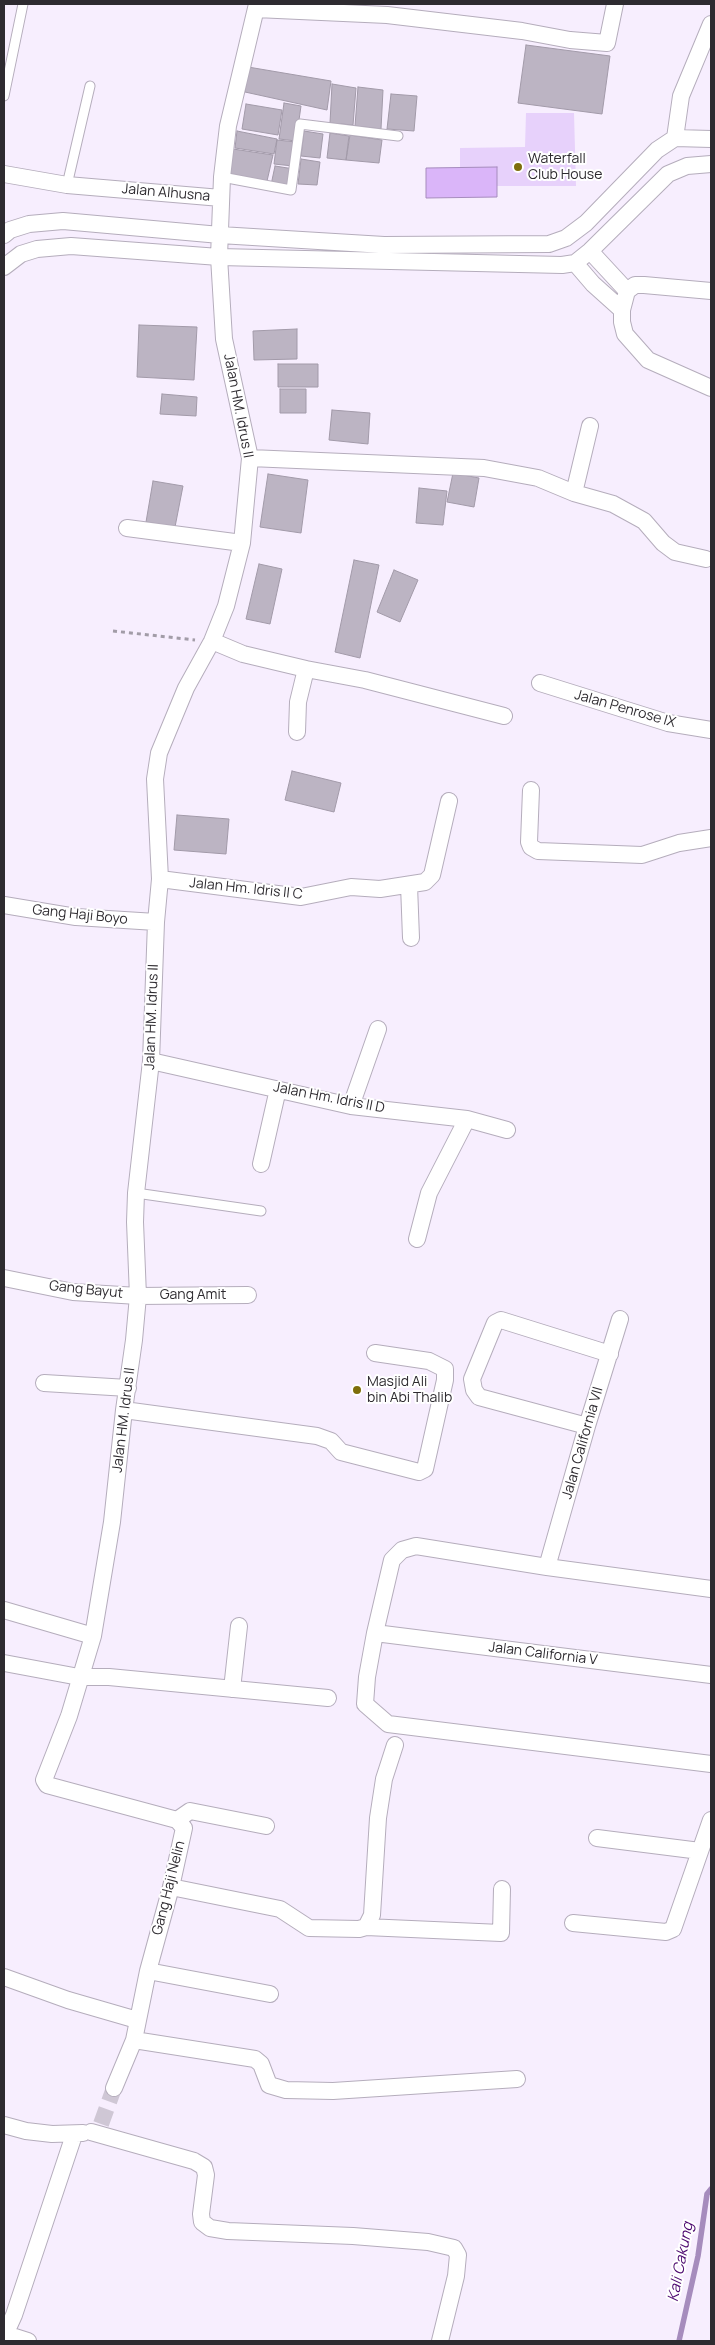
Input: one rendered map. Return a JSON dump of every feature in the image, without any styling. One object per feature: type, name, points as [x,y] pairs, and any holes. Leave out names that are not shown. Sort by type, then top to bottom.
[{"type":"street","points":[[257,6],[378,14],[522,31],[570,40],[607,43],[615,4]]},
{"type":"street","name":"Jalan Alhusna","points":[[4,174],[67,185],[221,198],[228,126],[257,6]]},
{"type":"street","points":[[675,138],[681,96],[711,24]]},
{"type":"street","points":[[4,235],[10,230],[29,224],[63,221],[220,235],[384,245],[549,244],[566,238],[586,223],[657,150],[675,138],[711,139]]},
{"type":"street","points":[[4,267],[22,254],[38,248],[65,246],[219,257],[553,266],[575,263],[590,251],[668,174],[687,166],[711,164]]},
{"type":"street","name":"Jalan HM. Idrus II","points":[[47,1785],[44,1780],[68,1716],[93,1636],[112,1522],[138,1296],[135,1222],[136,1193],[152,1061],[156,922],[160,879],[155,779],[159,753],[186,688],[212,641],[226,606],[242,543],[250,458],[224,339],[219,257],[221,198]]},
{"type":"street","points":[[590,251],[627,291]]},
{"type":"street","points":[[575,263],[593,284],[622,310]]},
{"type":"street","points":[[711,292],[635,285],[627,291],[622,310],[625,334],[648,360],[711,388]]},
{"type":"street","points":[[574,493],[590,426]]},
{"type":"street","points":[[250,458],[484,468],[538,478],[574,493],[613,504],[644,521],[663,544],[675,552],[706,558]]},
{"type":"street","points":[[127,528],[242,543]]},
{"type":"street","points":[[212,641],[242,654],[365,680],[504,716]]},
{"type":"street","points":[[297,732],[298,702],[306,669]]},
{"type":"street","name":"Jalan Penrose IX","points":[[540,683],[668,723],[711,730]]},
{"type":"street","points":[[531,790],[529,842],[531,847],[538,851],[642,855],[679,842],[711,838]]},
{"type":"street","name":"Jalan Hm. Idris II C","points":[[160,879],[301,897],[351,887],[380,889],[425,882],[432,876],[449,801]]},
{"type":"street","points":[[409,886],[411,938]]},
{"type":"street","name":"Gang Haji Boyo","points":[[4,905],[76,917],[156,922]]},
{"type":"street","points":[[351,1106],[378,1029]]},
{"type":"street","name":"Jalan Hm. Idris II D","points":[[152,1061],[351,1106],[467,1119],[508,1130]]},
{"type":"street","points":[[261,1164],[278,1089]]},
{"type":"street","points":[[417,1240],[429,1193],[467,1119]]},
{"type":"street","name":"Gang Bayut","points":[[4,1278],[73,1292],[138,1296]]},
{"type":"street","name":"Gang Amit","points":[[138,1296],[248,1295]]},
{"type":"street","name":"Jalan California VII","points":[[547,1567],[620,1318]]},
{"type":"street","points":[[587,1426],[479,1397],[474,1390],[472,1379],[495,1323],[501,1320],[610,1354]]},
{"type":"street","points":[[124,1410],[317,1436],[331,1441],[341,1452],[419,1472],[425,1470],[445,1380],[445,1369],[429,1360],[375,1353]]},
{"type":"street","points":[[44,1384],[128,1388]]},
{"type":"street","points":[[711,1589],[547,1567],[416,1546],[402,1550],[392,1560],[375,1633],[367,1677],[365,1704],[388,1724],[711,1764]]},
{"type":"street","points":[[4,1610],[93,1636]]},
{"type":"street","points":[[232,1689],[239,1626]]},
{"type":"street","name":"Jalan California V","points":[[375,1633],[711,1675]]},
{"type":"street","points":[[4,1662],[79,1677],[109,1677],[328,1698]]},
{"type":"street","points":[[366,1927],[372,1915],[379,1810],[384,1778],[395,1745]]},
{"type":"street","name":"Gang Haji Nelin","points":[[47,1785],[177,1820],[184,1828],[171,1887],[148,1970],[134,2040],[114,2088]]},
{"type":"street","points":[[177,1820],[190,1811],[266,1826]]},
{"type":"street","points":[[573,1923],[666,1932],[673,1929],[711,1820]]},
{"type":"street","points":[[597,1838],[700,1851]]},
{"type":"street","points":[[171,1887],[280,1909],[309,1928],[359,1929],[366,1927],[501,1933],[502,1889]]},
{"type":"street","points":[[148,1970],[270,1994]]},
{"type":"street","points":[[4,1977],[68,2000],[137,2020]]},
{"type":"street","points":[[134,2040],[255,2059],[261,2064],[268,2085],[286,2090],[333,2091],[517,2079]]},
{"type":"street","points":[[4,2125],[26,2131],[74,2135],[96,2128],[194,2161],[204,2167],[206,2175],[202,2197],[202,2222],[210,2228],[228,2231],[353,2236],[428,2242],[454,2248],[458,2255],[456,2276],[440,2341]]},
{"type":"street","points":[[28,2341],[5,2336],[74,2135]]},
{"type":"lane","points":[[4,96],[23,4]]},
{"type":"lane","points":[[67,185],[90,86]]},
{"type":"lane","points":[[222,177],[292,190],[300,124],[398,136]]},
{"type":"lane","points":[[136,1193],[261,1211]]},
{"type":"path","points":[[113,631],[212,641]]},
{"type":"shaded area","name":"Waterfall Club House","points":[[526,113],[574,113],[576,186],[460,186],[460,148],[525,147]]},
{"type":"shaded area","points":[[497,167],[497,197],[426,198],[426,168]]},
{"type":"building","points":[[526,45],[610,56],[602,114],[518,103]]},
{"type":"building","points":[[248,67],[331,81],[327,110],[245,92]]},
{"type":"building","points":[[332,84],[356,88],[353,125],[330,123]]},
{"type":"building","points":[[358,87],[383,90],[381,129],[355,126]]},
{"type":"building","points":[[391,94],[417,96],[414,131],[387,129]]},
{"type":"building","points":[[284,103],[301,106],[296,141],[279,139]]},
{"type":"building","points":[[246,104],[282,110],[278,135],[242,129]]},
{"type":"building","points":[[237,131],[277,139],[274,154],[235,148]]},
{"type":"building","points":[[304,131],[323,134],[320,158],[301,156]]},
{"type":"building","points":[[330,133],[349,136],[346,160],[327,158]]},
{"type":"building","points":[[350,135],[382,140],[379,163],[346,160]]},
{"type":"building","points":[[277,140],[296,142],[293,166],[274,164]]},
{"type":"building","points":[[233,149],[273,155],[267,181],[229,174]]},
{"type":"building","points":[[301,159],[320,162],[317,185],[298,184]]},
{"type":"building","points":[[275,166],[294,169],[290,188],[271,185]]},
{"type":"building","points":[[139,325],[197,327],[194,380],[137,377]]},
{"type":"building","points":[[297,329],[297,359],[254,360],[253,331]]},
{"type":"building","points":[[278,364],[318,364],[318,387],[278,387]]},
{"type":"building","points":[[280,389],[306,389],[306,413],[280,413]]},
{"type":"building","points":[[162,394],[197,397],[196,416],[160,414]]},
{"type":"building","points":[[332,410],[370,413],[368,444],[329,440]]},
{"type":"building","points":[[453,473],[479,478],[474,507],[447,502]]},
{"type":"building","points":[[268,474],[308,480],[301,533],[260,527]]},
{"type":"building","points":[[153,481],[183,486],[175,527],[146,522]]},
{"type":"building","points":[[419,488],[447,491],[443,525],[416,523]]},
{"type":"building","points":[[354,560],[379,565],[360,658],[335,652]]},
{"type":"building","points":[[259,564],[282,569],[270,624],[246,619]]},
{"type":"building","points":[[394,570],[418,580],[400,622],[377,612]]},
{"type":"building","points":[[292,771],[341,783],[334,812],[285,800]]},
{"type":"building","points":[[177,815],[229,819],[226,854],[174,850]]},
{"type":"waterway","name":"Kali Cakung","points":[[679,2341],[698,2256],[707,2194],[711,2189]]},
{"type":"tunnel","points":[[101,2124],[114,2088]]},
{"type":"place","name":"Waterfall Club House","points":[[518,167]]},
{"type":"place","name":"Masjid Ali bin Abi Thalib","points":[[357,1390]]}]
